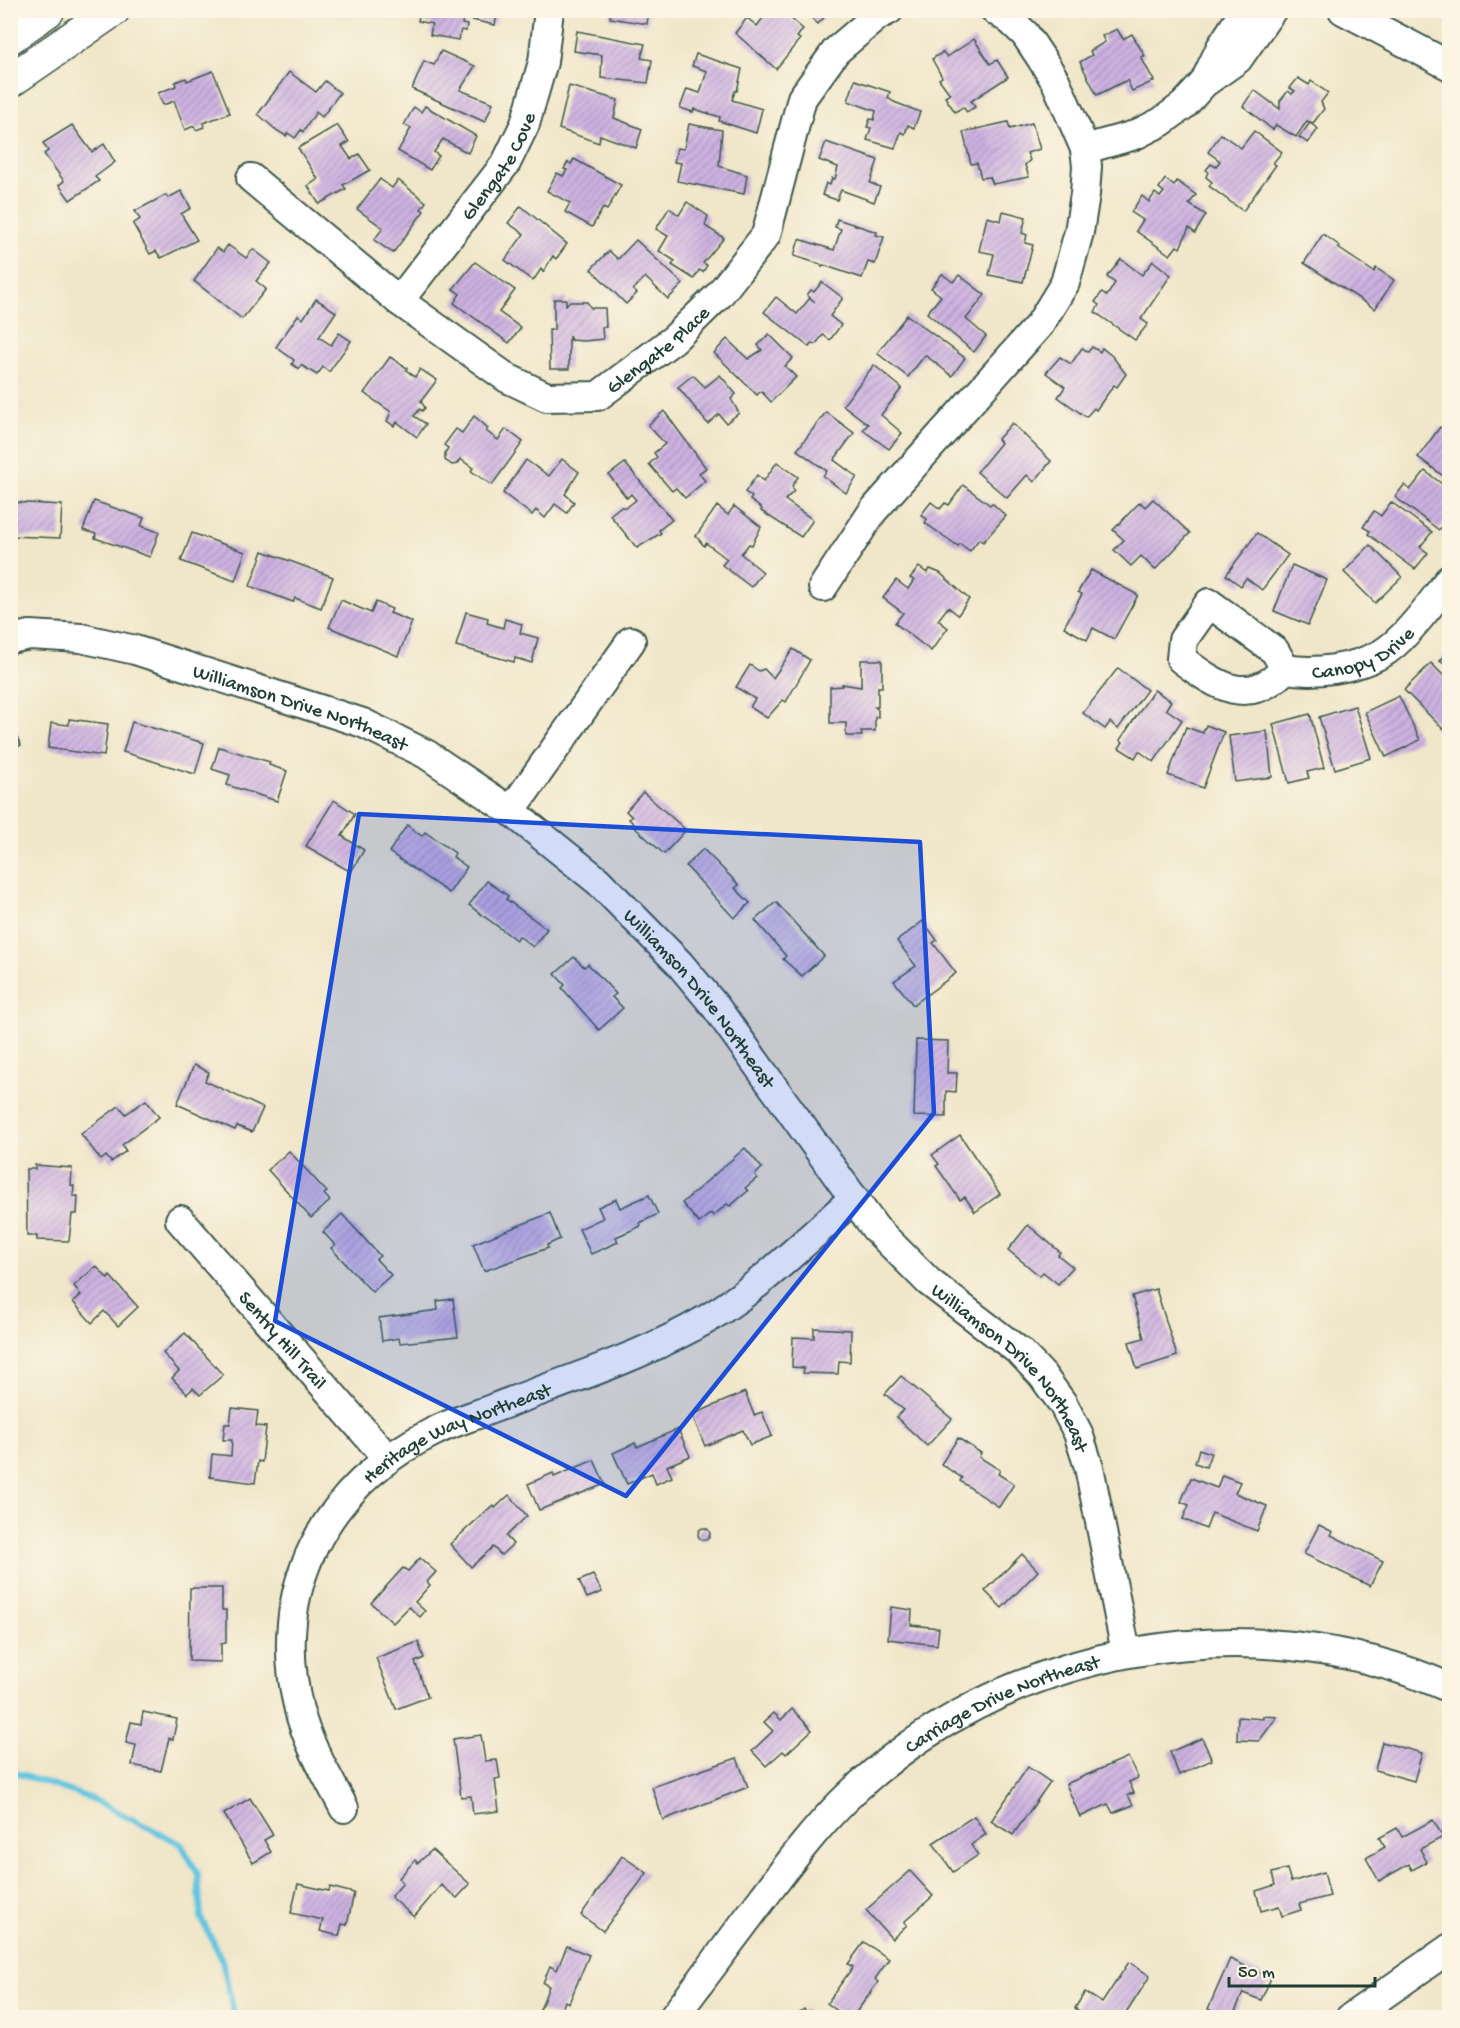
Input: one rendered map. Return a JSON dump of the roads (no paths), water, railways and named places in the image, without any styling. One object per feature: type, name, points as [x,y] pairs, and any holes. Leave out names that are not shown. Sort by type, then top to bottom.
[{"type":"main road","points":[[10,81],[113,10]]},
{"type":"main road","points":[[10,37],[47,11]]},
{"type":"street","name":"Glengate Cove","points":[[399,301],[506,163],[525,124],[543,62],[549,10]]},
{"type":"street","name":"Glengate Place","points":[[251,178],[399,301],[507,378],[547,397],[598,396],[674,339],[719,295],[766,235],[802,98],[836,51],[877,16],[889,10]]},
{"type":"street","points":[[823,586],[873,511],[1040,324],[1065,283],[1079,232],[1085,194],[1087,166],[1085,149],[1056,82],[1041,58],[1025,34],[995,10]]},
{"type":"street","points":[[1085,149],[1135,135],[1161,122],[1184,105],[1204,83],[1221,47],[1244,25],[1272,10]]},
{"type":"street","points":[[1343,10],[1449,66]]},
{"type":"street","points":[[47,11],[68,42]]},
{"type":"street","name":"Canopy Drive","points":[[1285,669],[1318,670],[1350,666],[1383,653],[1425,612],[1449,578]]},
{"type":"street","name":"Williamson Drive Northeast","points":[[10,639],[30,635],[81,638],[135,650],[363,723],[426,754],[512,811],[598,881],[679,963],[715,1006],[875,1228],[901,1257],[1020,1352],[1042,1375],[1063,1404],[1077,1432],[1089,1467],[1126,1652]]},
{"type":"street","points":[[512,811],[631,642]]},
{"type":"street","name":"Heritage Way Northeast","points":[[344,1808],[312,1746],[299,1712],[291,1664],[292,1619],[303,1572],[323,1528],[352,1489],[387,1458],[434,1431],[653,1347],[691,1329],[761,1280],[854,1198]]},
{"type":"street","name":"Sentry Hill Trail","points":[[180,1220],[387,1458]]},
{"type":"street","name":"Carriage Drive Northeast","points":[[673,2018],[805,1842],[843,1801],[877,1770],[937,1726],[994,1695],[1063,1668],[1126,1652],[1190,1645],[1256,1642],[1346,1656],[1389,1666],[1449,1688]]},
{"type":"street","points":[[1350,2018],[1449,1948]]},
{"type":"waterway","points":[[10,1771],[90,1798],[181,1844],[198,1874],[201,1918],[222,1960],[235,2018]]}]
